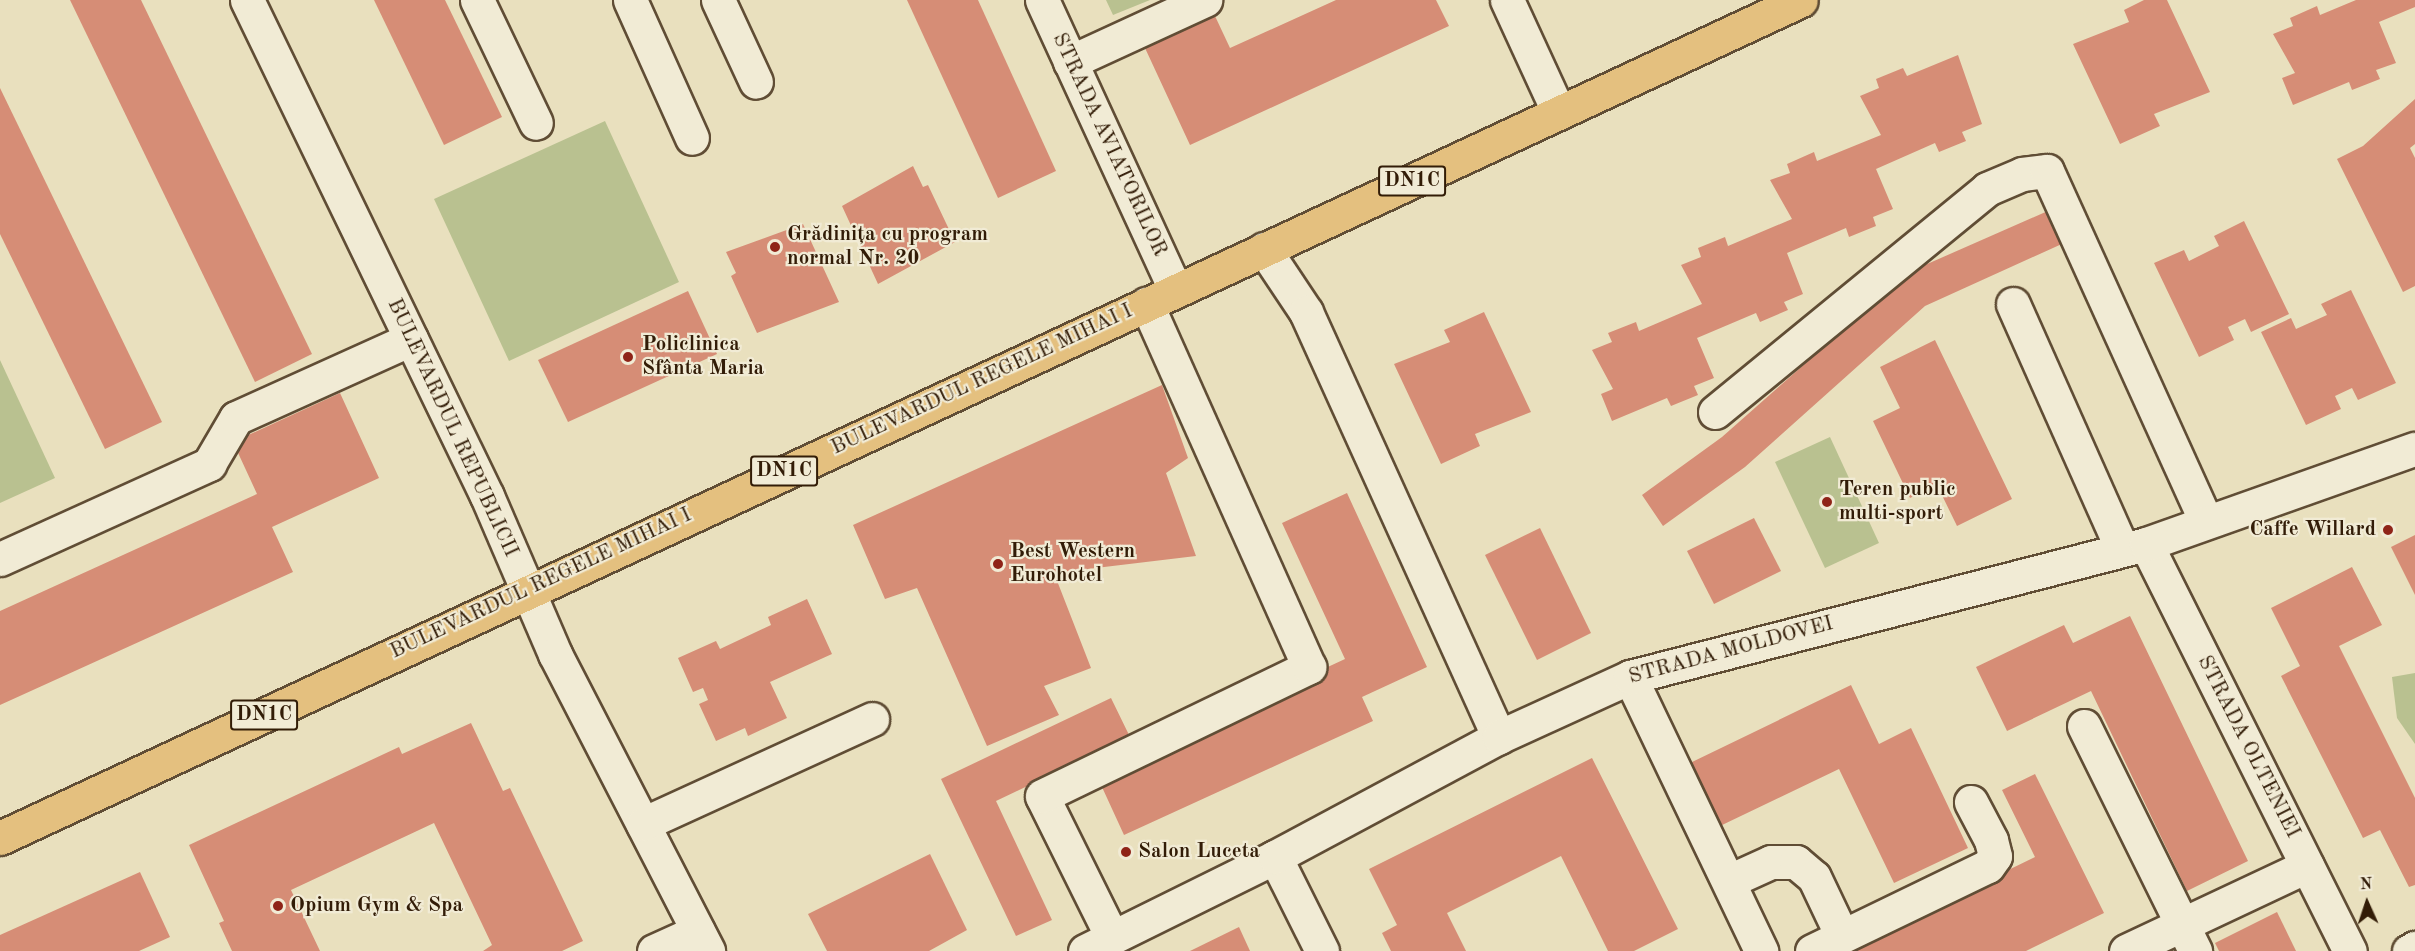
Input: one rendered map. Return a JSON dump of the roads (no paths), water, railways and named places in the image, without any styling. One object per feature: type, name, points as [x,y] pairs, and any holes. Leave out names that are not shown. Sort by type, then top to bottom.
[{"type":"main road","name":"BULEVARDUL REGELE MIHAI I","points":[[0,838],[526,590],[1801,0]]},
{"type":"street","name":"BULEVARDUL REPUBLICII","points":[[247,0],[411,339],[526,590],[703,941]]},
{"type":"street","points":[[477,0],[536,123]]},
{"type":"street","points":[[630,0],[692,138]]},
{"type":"street","points":[[718,0],[756,82]]},
{"type":"street","name":"STRADA AVIATORILOR","points":[[1042,0],[1070,62],[1309,667],[1042,796],[1098,944]]},
{"type":"street","points":[[1070,62],[1205,0]]},
{"type":"street","points":[[1507,0],[1559,113]]},
{"type":"street","points":[[1714,412],[1987,189],[2022,174],[2048,171],[2206,522]]},
{"type":"street","points":[[1264,249],[1306,312],[1499,736]]},
{"type":"street","name":"STRADA OLTENIEI","points":[[2013,304],[2133,546],[2307,866],[2350,951]]},
{"type":"street","points":[[0,559],[209,464],[236,418],[411,339]]},
{"type":"street","name":"STRADA MOLDOVEI","points":[[1098,944],[1275,857],[1499,736],[1630,676],[2133,546],[2415,449]]},
{"type":"street","points":[[1630,676],[1730,881],[1761,951]]},
{"type":"street","points":[[643,824],[872,719]]},
{"type":"street","points":[[2084,726],[2189,938]]},
{"type":"street","points":[[1812,951],[1988,866],[1995,856],[1991,840],[1971,802]]},
{"type":"street","points":[[1275,857],[1322,951]]},
{"type":"street","points":[[1730,881],[1771,862],[1796,862],[1814,877],[1842,936]]},
{"type":"street","points":[[2126,951],[2189,938],[2307,866]]},
{"type":"street","points":[[654,951],[703,941]]},
{"type":"street","points":[[2409,951],[2415,948]]},
{"type":"place","name":"Grădinița cu program normal Nr. 20","points":[[775,247]]},
{"type":"place","name":"Policlinica Sfânta Maria","points":[[628,357]]},
{"type":"place","name":"Teren public multi-sport","points":[[1827,502]]},
{"type":"place","name":"Caffe Willard","points":[[2388,530]]},
{"type":"place","name":"Best Western Eurohotel","points":[[998,564]]},
{"type":"place","name":"Salon Luceta","points":[[1126,852]]},
{"type":"place","name":"Opium Gym & Spa","points":[[278,906]]}]
